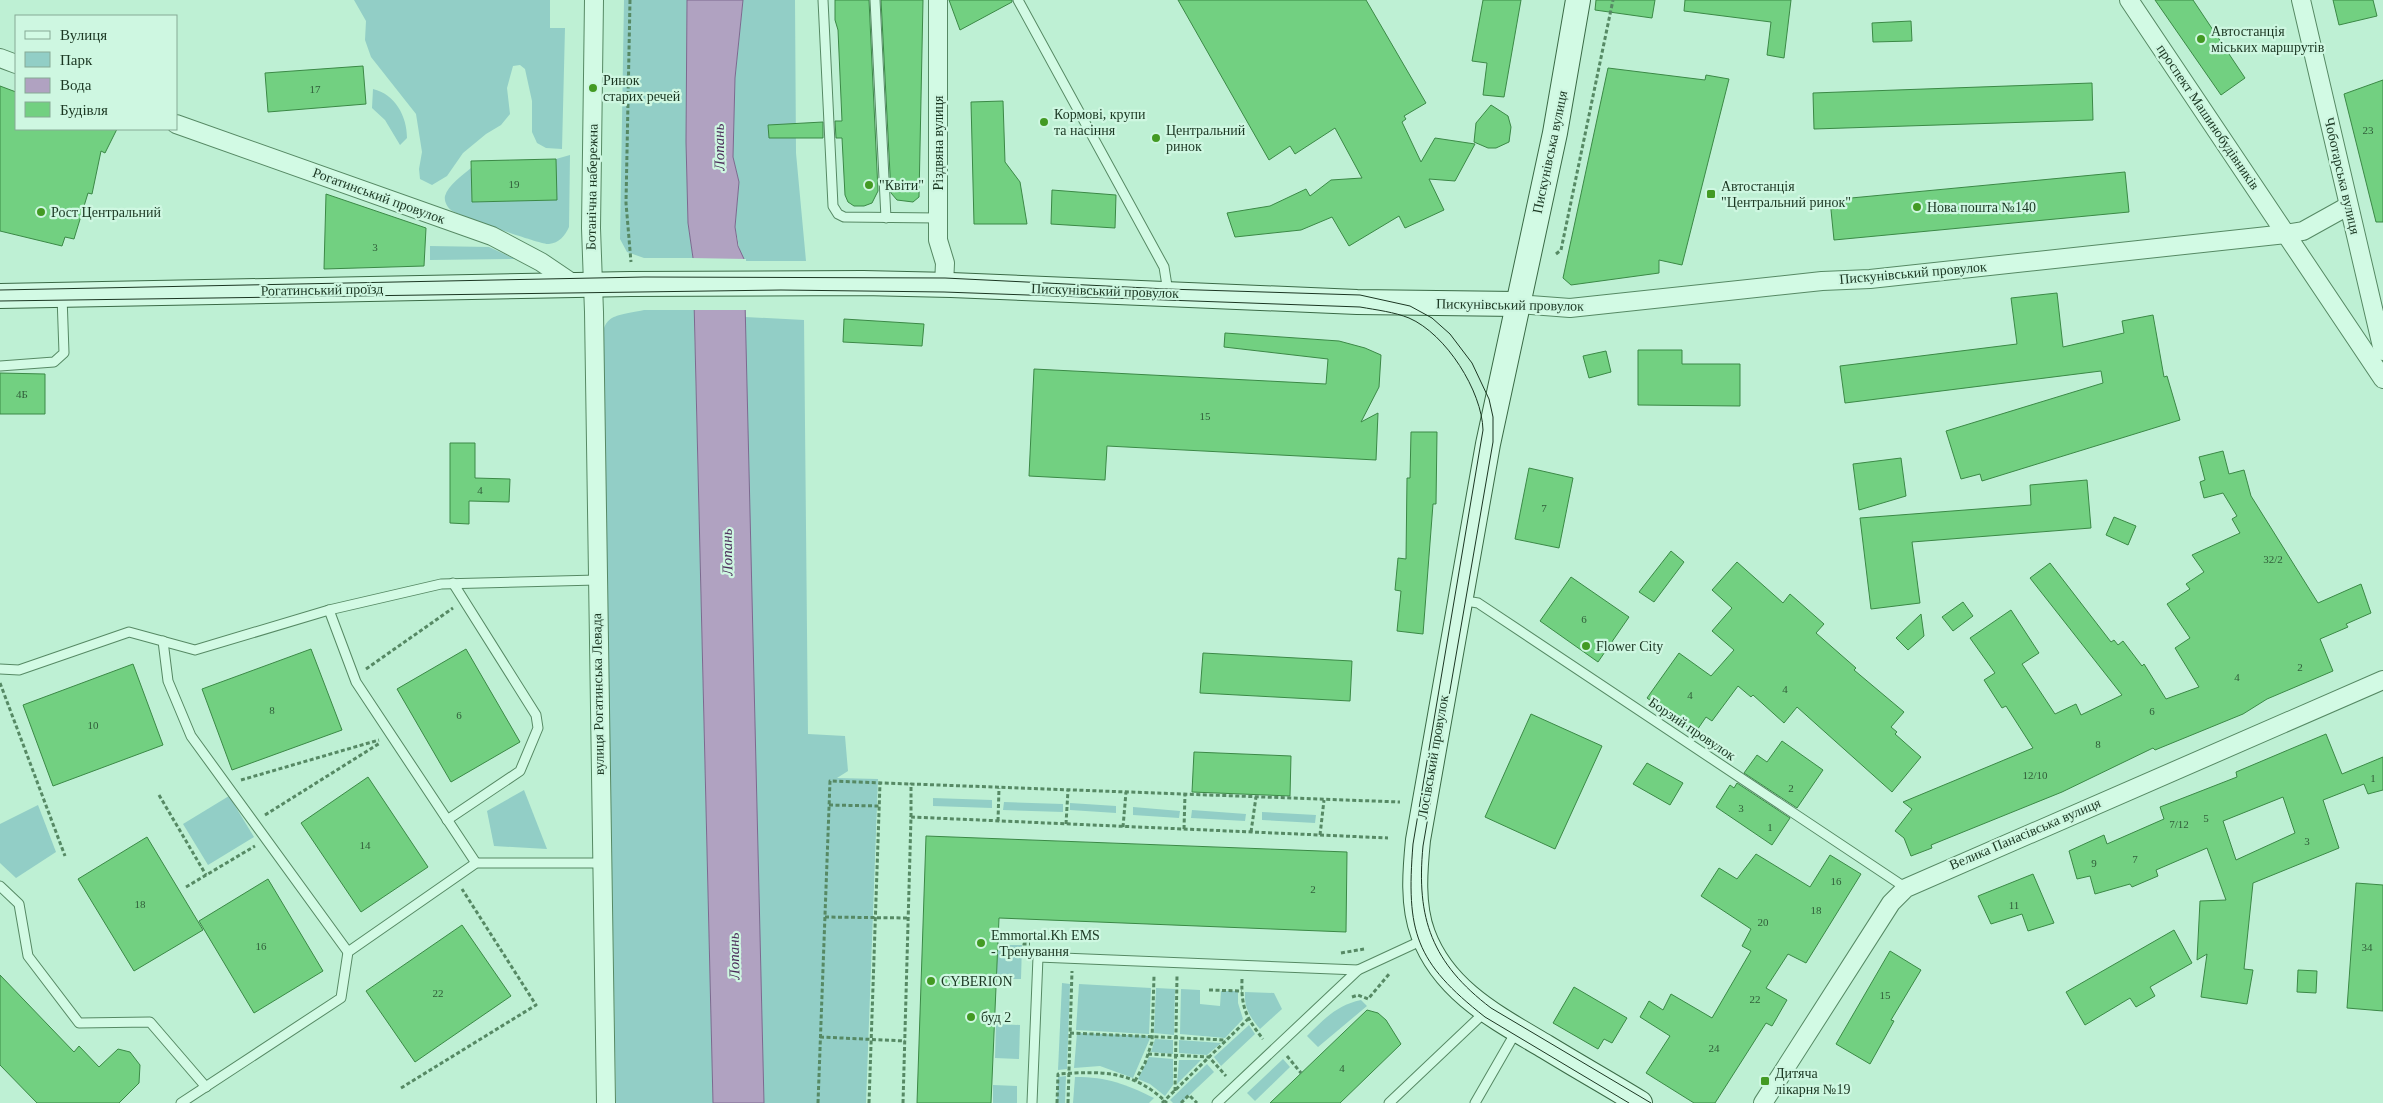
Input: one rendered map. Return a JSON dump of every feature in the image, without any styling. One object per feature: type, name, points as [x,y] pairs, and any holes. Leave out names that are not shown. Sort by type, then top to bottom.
[{"type":"street","name":"Ботанічна набережна","points":[[584,285],[591,228],[594,0]]},
{"type":"street","name":"Різдвяна вулиця","points":[[938,0],[938,240],[945,263],[944,285]]},
{"type":"street","name":"Пискунівська вулиця","points":[[1517,304],[1555,133],[1578,0]]},
{"type":"street","name":"проспект Машинобудівників","points":[[2129,0],[2286,234]]},
{"type":"street","name":"Чоботарська вулиця","points":[[2302,0],[2383,351]]},
{"type":"street","points":[[0,58],[15,64]]},
{"type":"street","name":"Рогатинський провулок","points":[[178,125],[492,236],[584,285]]},
{"type":"street","name":"Пискунівський провулок","points":[[644,284],[944,285],[1357,302],[1517,304],[1570,308],[1822,281],[1870,279],[2286,234],[2303,231],[2348,206]]},
{"type":"street","points":[[2286,234],[2383,378]]},
{"type":"street","name":"Рогатинський проїзд","points":[[0,296],[644,284]]},
{"type":"street","name":"вулиця Рогатинська Левада","points":[[584,285],[597,580],[606,1103]]},
{"type":"street","name":"Лосівський провулок","points":[[1517,304],[1488,444],[1418,840],[1417,907],[1425,939],[1438,964],[1454,985],[1486,1011],[1640,1103]]},
{"type":"street","name":"Велика Панасівська вулиця","points":[[1763,1103],[1891,903],[1906,888],[2383,680]]},
{"type":"lane","points":[[823,0],[833,206],[838,214],[844,217],[938,218]]},
{"type":"lane","points":[[875,0],[886,218]]},
{"type":"lane","points":[[1018,0],[1164,267],[1168,294]]},
{"type":"lane","points":[[0,366],[54,362],[64,353],[62,294]]},
{"type":"lane","points":[[0,669],[19,670],[129,632],[195,650],[329,610],[441,584],[597,580]]},
{"type":"lane","points":[[447,820],[520,771],[538,728],[536,715],[453,583]]},
{"type":"lane","name":"Борзий провулок","points":[[1460,600],[1478,603],[1906,888]]},
{"type":"lane","points":[[329,610],[354,678],[476,863]]},
{"type":"lane","points":[[163,641],[168,681],[191,736],[348,952],[341,998],[182,1103]]},
{"type":"lane","points":[[348,952],[476,863],[601,863]]},
{"type":"lane","points":[[0,886],[19,904],[28,956],[79,1023],[150,1022],[206,1087]]},
{"type":"lane","points":[[1216,1103],[1358,970],[1425,939]]},
{"type":"lane","points":[[1032,1103],[1038,958],[1358,970]]},
{"type":"lane","points":[[1389,1103],[1486,1011]]},
{"type":"lane","points":[[1475,1103],[1517,1030]]},
{"type":"path","points":[[630,0],[626,203],[631,262]]},
{"type":"path","points":[[1556,254],[1561,250],[1613,0]]},
{"type":"path","points":[[354,678],[464,601]]},
{"type":"path","points":[[0,683],[65,856]]},
{"type":"path","points":[[227,784],[392,736]]},
{"type":"path","points":[[254,822],[392,736]]},
{"type":"path","points":[[818,1103],[830,781],[1400,802]]},
{"type":"path","points":[[869,1103],[880,783]]},
{"type":"path","points":[[903,1103],[911,784]]},
{"type":"path","points":[[998,821],[999,788]]},
{"type":"path","points":[[1066,824],[1068,790]]},
{"type":"path","points":[[1123,826],[1126,792]]},
{"type":"path","points":[[1184,829],[1185,794]]},
{"type":"path","points":[[159,795],[206,874]]},
{"type":"path","points":[[1251,832],[1256,797]]},
{"type":"path","points":[[1320,835],[1324,800]]},
{"type":"path","points":[[829,805],[880,806]]},
{"type":"path","points":[[910,817],[1388,838]]},
{"type":"path","points":[[186,887],[266,839]]},
{"type":"path","points":[[401,1088],[536,1005],[455,878]]},
{"type":"path","points":[[825,917],[908,918]]},
{"type":"path","points":[[1068,1103],[1073,959]]},
{"type":"path","points":[[1135,1081],[1148,1054],[1152,1037],[1154,962]]},
{"type":"path","points":[[1174,1091],[1178,963]]},
{"type":"path","points":[[1243,965],[1242,1003],[1248,1019],[1272,1050]]},
{"type":"path","points":[[1210,990],[1242,991]]},
{"type":"path","points":[[1056,1103],[1058,1074],[1099,1071],[1135,1081],[1150,1088],[1165,1102],[1248,1019]]},
{"type":"path","points":[[1070,1033],[1226,1040]]},
{"type":"path","points":[[820,1037],[905,1041]]},
{"type":"path","points":[[1284,1052],[1301,1073]]},
{"type":"path","points":[[1148,1054],[1209,1057],[1235,1086]]},
{"type":"path","points":[[1181,1103],[1189,1095],[1197,1103]]},
{"type":"green space","points":[[354,0],[550,0],[550,28],[565,28],[562,149],[546,148],[537,143],[532,132],[532,101],[525,69],[520,65],[513,66],[507,88],[510,114],[501,125],[486,134],[463,153],[447,176],[432,185],[420,179],[419,169],[422,152],[416,114],[371,57],[365,40],[366,21]]},
{"type":"green space","points":[[624,0],[687,0],[686,142],[688,223],[693,258],[644,258],[627,252],[620,239]]},
{"type":"green space","points":[[743,0],[795,0],[796,153],[806,261],[742,261],[735,227],[739,182],[733,157],[735,78]]},
{"type":"green space","points":[[373,89],[388,96],[402,114],[407,138],[400,145],[385,120],[372,108]]},
{"type":"green space","points":[[570,155],[569,227],[559,241],[549,244],[532,240],[457,213],[446,204],[445,196],[449,188],[471,168],[472,202],[556,200],[556,159]]},
{"type":"green space","points":[[430,246],[489,247],[515,259],[430,260]]},
{"type":"green space","points":[[644,310],[694,310],[713,1103],[616,1103],[608,640],[600,353],[603,331],[610,320],[615,316]]},
{"type":"green space","points":[[745,317],[804,320],[808,734],[845,736],[848,771],[837,778],[878,779],[866,1103],[764,1103]]},
{"type":"green space","points":[[524,790],[547,849],[494,846],[487,811]]},
{"type":"green space","points":[[229,796],[254,837],[208,865],[183,824]]},
{"type":"green space","points":[[933,798],[992,800],[992,808],[933,806]]},
{"type":"green space","points":[[1004,802],[1063,804],[1063,812],[1003,810]]},
{"type":"green space","points":[[1070,803],[1116,806],[1116,813],[1070,810]]},
{"type":"green space","points":[[38,805],[56,852],[16,878],[0,863],[0,824]]},
{"type":"green space","points":[[1133,807],[1180,811],[1179,818],[1133,815]]},
{"type":"green space","points":[[1192,810],[1246,814],[1245,821],[1191,818]]},
{"type":"green space","points":[[1262,812],[1316,815],[1315,823],[1262,820]]},
{"type":"green space","points":[[997,945],[1022,945],[1021,979],[996,979]]},
{"type":"green space","points":[[1062,983],[1070,984],[1067,1069],[1058,1070]]},
{"type":"green space","points":[[1079,984],[1151,988],[1149,1034],[1076,1030]]},
{"type":"green space","points":[[1156,988],[1175,989],[1174,1035],[1154,1033]]},
{"type":"green space","points":[[1181,989],[1200,990],[1200,1004],[1220,1006],[1221,991],[1238,991],[1238,1003],[1243,1019],[1225,1038],[1180,1034]]},
{"type":"green space","points":[[1245,992],[1274,993],[1282,1009],[1260,1029],[1248,1012]]},
{"type":"green space","points":[[1361,1000],[1367,1006],[1318,1047],[1307,1036],[1325,1018],[1338,1009]]},
{"type":"green space","points":[[996,1024],[1020,1025],[1019,1059],[995,1058]]},
{"type":"green space","points":[[1249,1025],[1255,1034],[1221,1066],[1214,1057]]},
{"type":"green space","points":[[1077,1033],[1151,1036],[1133,1078],[1100,1066],[1074,1068]]},
{"type":"green space","points":[[1155,1039],[1173,1040],[1173,1054],[1151,1052]]},
{"type":"green space","points":[[1179,1040],[1221,1043],[1207,1055],[1179,1053]]},
{"type":"green space","points":[[1149,1057],[1173,1059],[1173,1085],[1165,1096],[1150,1084],[1138,1079]]},
{"type":"green space","points":[[1283,1059],[1290,1067],[1255,1101],[1247,1093]]},
{"type":"green space","points":[[1179,1060],[1201,1060],[1177,1084]]},
{"type":"green space","points":[[1207,1064],[1214,1072],[1181,1103],[1173,1103],[1170,1100]]},
{"type":"green space","points":[[1066,1076],[1065,1103],[1057,1103],[1058,1077]]},
{"type":"green space","points":[[1075,1077],[1097,1078],[1116,1082],[1154,1098],[1149,1103],[1073,1103]]},
{"type":"green space","points":[[993,1085],[1017,1086],[1017,1103],[993,1103]]},
{"type":"water","name":"Лопань","points":[[687,0],[743,0],[735,78],[733,157],[739,182],[735,227],[738,246],[744,259],[764,1103],[713,1103],[693,258],[688,223],[686,142]]},
{"type":"pier","points":[[691,258],[746,259],[747,310],[692,310]]},
{"type":"building","points":[[835,0],[869,0],[878,191],[872,203],[864,206],[854,206],[848,202],[845,195],[842,138],[836,138],[835,121],[842,121]]},
{"type":"building","points":[[881,0],[923,0],[919,197],[913,202],[897,200],[891,193]]},
{"type":"building","points":[[949,0],[1012,0],[1012,2],[960,30]]},
{"type":"building","points":[[1178,0],[1366,0],[1426,103],[1404,116],[1406,119],[1402,122],[1421,162],[1435,138],[1475,144],[1455,181],[1429,179],[1444,210],[1405,228],[1399,216],[1349,246],[1332,217],[1301,230],[1235,237],[1227,213],[1270,206],[1306,189],[1310,196],[1331,180],[1362,178],[1335,128],[1295,154],[1290,146],[1269,160]]},
{"type":"building","points":[[1483,0],[1521,0],[1504,97],[1483,95],[1487,63],[1472,61]]},
{"type":"building","points":[[1596,0],[1655,0],[1652,18],[1595,10]]},
{"type":"building","points":[[1685,0],[1791,0],[1784,58],[1767,55],[1771,22],[1684,11]]},
{"type":"building","name":"Автостанція міських маршрутів","points":[[2155,0],[2193,0],[2245,78],[2221,95]]},
{"type":"building","points":[[2333,0],[2373,0],[2377,16],[2339,25]]},
{"type":"building","points":[[1911,21],[1912,41],[1873,42],[1872,23]]},
{"type":"building","points":[[363,66],[366,104],[268,112],[265,73]]},
{"type":"building","points":[[1608,68],[1705,80],[1706,75],[1729,79],[1682,265],[1659,260],[1659,273],[1571,285],[1563,278]]},
{"type":"building","points":[[2383,80],[2383,222],[2376,222],[2344,94]]},
{"type":"building","points":[[2092,83],[2093,120],[1814,129],[1813,93]]},
{"type":"building","points":[[0,86],[15,92],[15,130],[116,130],[105,153],[101,151],[92,194],[88,193],[74,239],[65,237],[62,246],[0,231]]},
{"type":"building","points":[[1003,101],[1005,162],[1020,182],[1027,224],[974,224],[971,102]]},
{"type":"building","points":[[1491,105],[1508,116],[1511,127],[1509,142],[1496,148],[1488,148],[1474,142],[1476,123]]},
{"type":"building","points":[[823,122],[823,138],[769,138],[768,125]]},
{"type":"building","points":[[556,159],[557,200],[472,202],[471,161]]},
{"type":"building","points":[[2125,172],[2129,212],[1834,240],[1830,200]]},
{"type":"building","points":[[1052,190],[1116,195],[1115,228],[1051,224]]},
{"type":"building","points":[[326,194],[426,228],[424,266],[324,269]]},
{"type":"building","points":[[2057,293],[2063,347],[2124,333],[2122,321],[2153,315],[2164,377],[2167,376],[2180,420],[1982,481],[1980,474],[1961,479],[1946,431],[2103,383],[2101,371],[1845,403],[1840,366],[2017,344],[2011,298]]},
{"type":"building","points":[[844,319],[924,324],[922,346],[843,342]]},
{"type":"building","points":[[1225,333],[1339,341],[1365,348],[1381,355],[1379,387],[1361,422],[1378,413],[1376,460],[1107,446],[1105,480],[1029,476],[1034,369],[1326,384],[1328,359],[1224,347]]},
{"type":"building","points":[[1638,350],[1682,350],[1682,364],[1740,364],[1740,406],[1638,405]]},
{"type":"building","points":[[1606,351],[1611,372],[1589,378],[1583,356]]},
{"type":"building","points":[[0,373],[45,374],[45,414],[0,414]]},
{"type":"building","points":[[1411,432],[1437,432],[1436,504],[1433,504],[1423,634],[1397,631],[1401,591],[1395,590],[1398,558],[1406,559],[1407,478],[1410,478]]},
{"type":"building","points":[[450,443],[475,443],[475,478],[510,479],[509,502],[469,501],[469,524],[450,523]]},
{"type":"building","points":[[2223,451],[2229,474],[2244,470],[2251,496],[2318,603],[2361,584],[2371,613],[2346,624],[2348,627],[2320,639],[2333,671],[2267,699],[2243,714],[2155,750],[2153,748],[2062,792],[1931,845],[1932,848],[1911,856],[1904,838],[1895,831],[1912,809],[1903,802],[2033,748],[2006,706],[2002,708],[1984,680],[1995,673],[1970,638],[2011,610],[2039,653],[2022,664],[2055,714],[2076,704],[2081,715],[2122,695],[2030,578],[2050,563],[2111,642],[2114,640],[2118,645],[2123,641],[2142,666],[2144,664],[2166,699],[2199,687],[2175,648],[2190,638],[2167,604],[2190,589],[2186,584],[2204,572],[2192,555],[2240,533],[2232,519],[2237,516],[2223,493],[2204,498],[2200,482],[2205,480],[2199,457]]},
{"type":"building","points":[[1901,458],[1906,496],[1859,510],[1853,464]]},
{"type":"building","points":[[1529,468],[1573,478],[1559,548],[1515,539]]},
{"type":"building","points":[[2087,480],[2091,528],[1912,542],[1920,603],[1871,609],[1860,518],[2031,505],[2030,485]]},
{"type":"building","points":[[2114,517],[2136,526],[2128,545],[2106,535]]},
{"type":"building","points":[[1671,551],[1684,562],[1654,602],[1639,592]]},
{"type":"building","points":[[1737,562],[1783,603],[1790,594],[1824,624],[1816,633],[1856,668],[1854,670],[1904,712],[1891,727],[1897,732],[1895,734],[1921,757],[1892,792],[1797,707],[1784,723],[1753,695],[1751,697],[1738,686],[1712,721],[1706,717],[1695,733],[1647,698],[1679,653],[1711,676],[1734,650],[1712,631],[1732,608],[1712,590]]},
{"type":"building","points":[[1571,577],[1629,617],[1598,662],[1540,621]]},
{"type":"building","points":[[1963,602],[1973,616],[1953,631],[1942,617]]},
{"type":"building","points":[[1921,614],[1924,636],[1908,650],[1896,638]]},
{"type":"building","points":[[311,649],[342,730],[232,770],[202,689]]},
{"type":"building","points":[[466,649],[520,742],[451,782],[397,689]]},
{"type":"building","points":[[1203,653],[1352,661],[1350,701],[1200,693]]},
{"type":"building","points":[[133,664],[163,745],[53,786],[23,705]]},
{"type":"building","points":[[1531,714],[1602,746],[1555,849],[1485,817]]},
{"type":"building","points":[[2326,734],[2342,774],[2383,757],[2383,790],[2368,794],[2364,784],[2323,800],[2339,848],[2253,883],[2244,969],[2253,970],[2247,1004],[2201,997],[2207,954],[2197,960],[2200,901],[2226,900],[2207,848],[2156,870],[2158,876],[2132,887],[2130,884],[2095,894],[2090,876],[2077,879],[2069,851],[2104,835],[2107,844],[2164,819],[2160,807],[2237,777],[2236,772]],"holes":[[[2283,797],[2295,833],[2236,860],[2223,821]]]},
{"type":"building","points":[[1782,741],[1823,770],[1797,808],[1744,773],[1757,755],[1767,762]]},
{"type":"building","points":[[1194,752],[1291,756],[1290,796],[1192,792]]},
{"type":"building","points":[[1647,763],[1683,783],[1670,805],[1633,784]]},
{"type":"building","points":[[368,777],[428,867],[361,912],[301,823]]},
{"type":"building","points":[[1737,783],[1790,818],[1772,845],[1716,807],[1730,785],[1734,788]]},
{"type":"building","name":"буд 2","points":[[926,836],[1347,852],[1346,932],[999,918],[991,1103],[917,1103]]},
{"type":"building","points":[[147,837],[203,930],[134,971],[78,879]]},
{"type":"building","points":[[1756,854],[1810,887],[1830,855],[1861,874],[1806,963],[1788,954],[1766,988],[1787,1000],[1772,1026],[1766,1023],[1715,1103],[1694,1103],[1646,1073],[1670,1036],[1640,1017],[1649,1001],[1663,1010],[1671,994],[1712,1018],[1751,951],[1742,946],[1751,929],[1701,896],[1719,868],[1737,879]]},
{"type":"building","points":[[2033,874],[2054,923],[2028,931],[2022,914],[1991,924],[1978,896]]},
{"type":"building","points":[[268,879],[323,971],[254,1013],[199,921]]},
{"type":"building","points":[[2356,883],[2383,885],[2383,1011],[2347,1008]]},
{"type":"building","points":[[462,925],[511,996],[415,1062],[366,991]]},
{"type":"building","points":[[2174,930],[2192,963],[2150,987],[2155,996],[2136,1007],[2130,998],[2085,1025],[2066,992]]},
{"type":"building","points":[[1890,951],[1921,970],[1891,1020],[1894,1021],[1870,1064],[1836,1044]]},
{"type":"building","points":[[2298,970],[2317,971],[2316,993],[2297,992]]},
{"type":"building","points":[[0,975],[74,1052],[79,1046],[99,1067],[118,1049],[130,1052],[140,1065],[139,1083],[119,1103],[37,1103],[0,1065]]},
{"type":"building","points":[[1574,987],[1627,1018],[1612,1043],[1604,1039],[1598,1049],[1553,1023]]},
{"type":"building","points":[[1367,1010],[1378,1013],[1386,1020],[1401,1044],[1340,1103],[1270,1103]]},
{"type":"tram line","points":[[0,290],[644,277],[945,278],[1167,289],[1360,295],[1410,306],[1432,318],[1450,334],[1472,363],[1489,399],[1493,417],[1493,442],[1423,846],[1422,896],[1432,938],[1454,974],[1491,1008],[1651,1103]]},
{"type":"tram line","points":[[0,301],[781,290],[944,292],[1360,307],[1409,318],[1423,326],[1436,337],[1460,365],[1476,398],[1483,430],[1413,844],[1411,900],[1414,923],[1420,943],[1443,979],[1485,1017],[1629,1103]]},
{"type":"place","name":"Автостанція міських маршрутів","points":[[2201,39]]},
{"type":"place","name":"Ринок старих речей","points":[[593,88]]},
{"type":"place","name":"Кормові, крупи та насіння","points":[[1044,122]]},
{"type":"place","name":"Центральний ринок","points":[[1156,138]]},
{"type":"place","name":"\"Квіти\"","points":[[869,185]]},
{"type":"place","name":"Автостанція \"Центральний ринок\"","points":[[1711,194]]},
{"type":"place","name":"Нова пошта №140","points":[[1917,207]]},
{"type":"place","name":"Рост Центральний","points":[[41,212]]},
{"type":"place","name":"Flower City","points":[[1586,646]]},
{"type":"place","name":"Emmortal.Kh EMS - Тренування","points":[[981,943]]},
{"type":"place","name":"CYBERION","points":[[931,981]]},
{"type":"place","name":"буд 2","points":[[971,1017]]},
{"type":"place","name":"Дитяча лікарня №19","points":[[1765,1081]]}]
